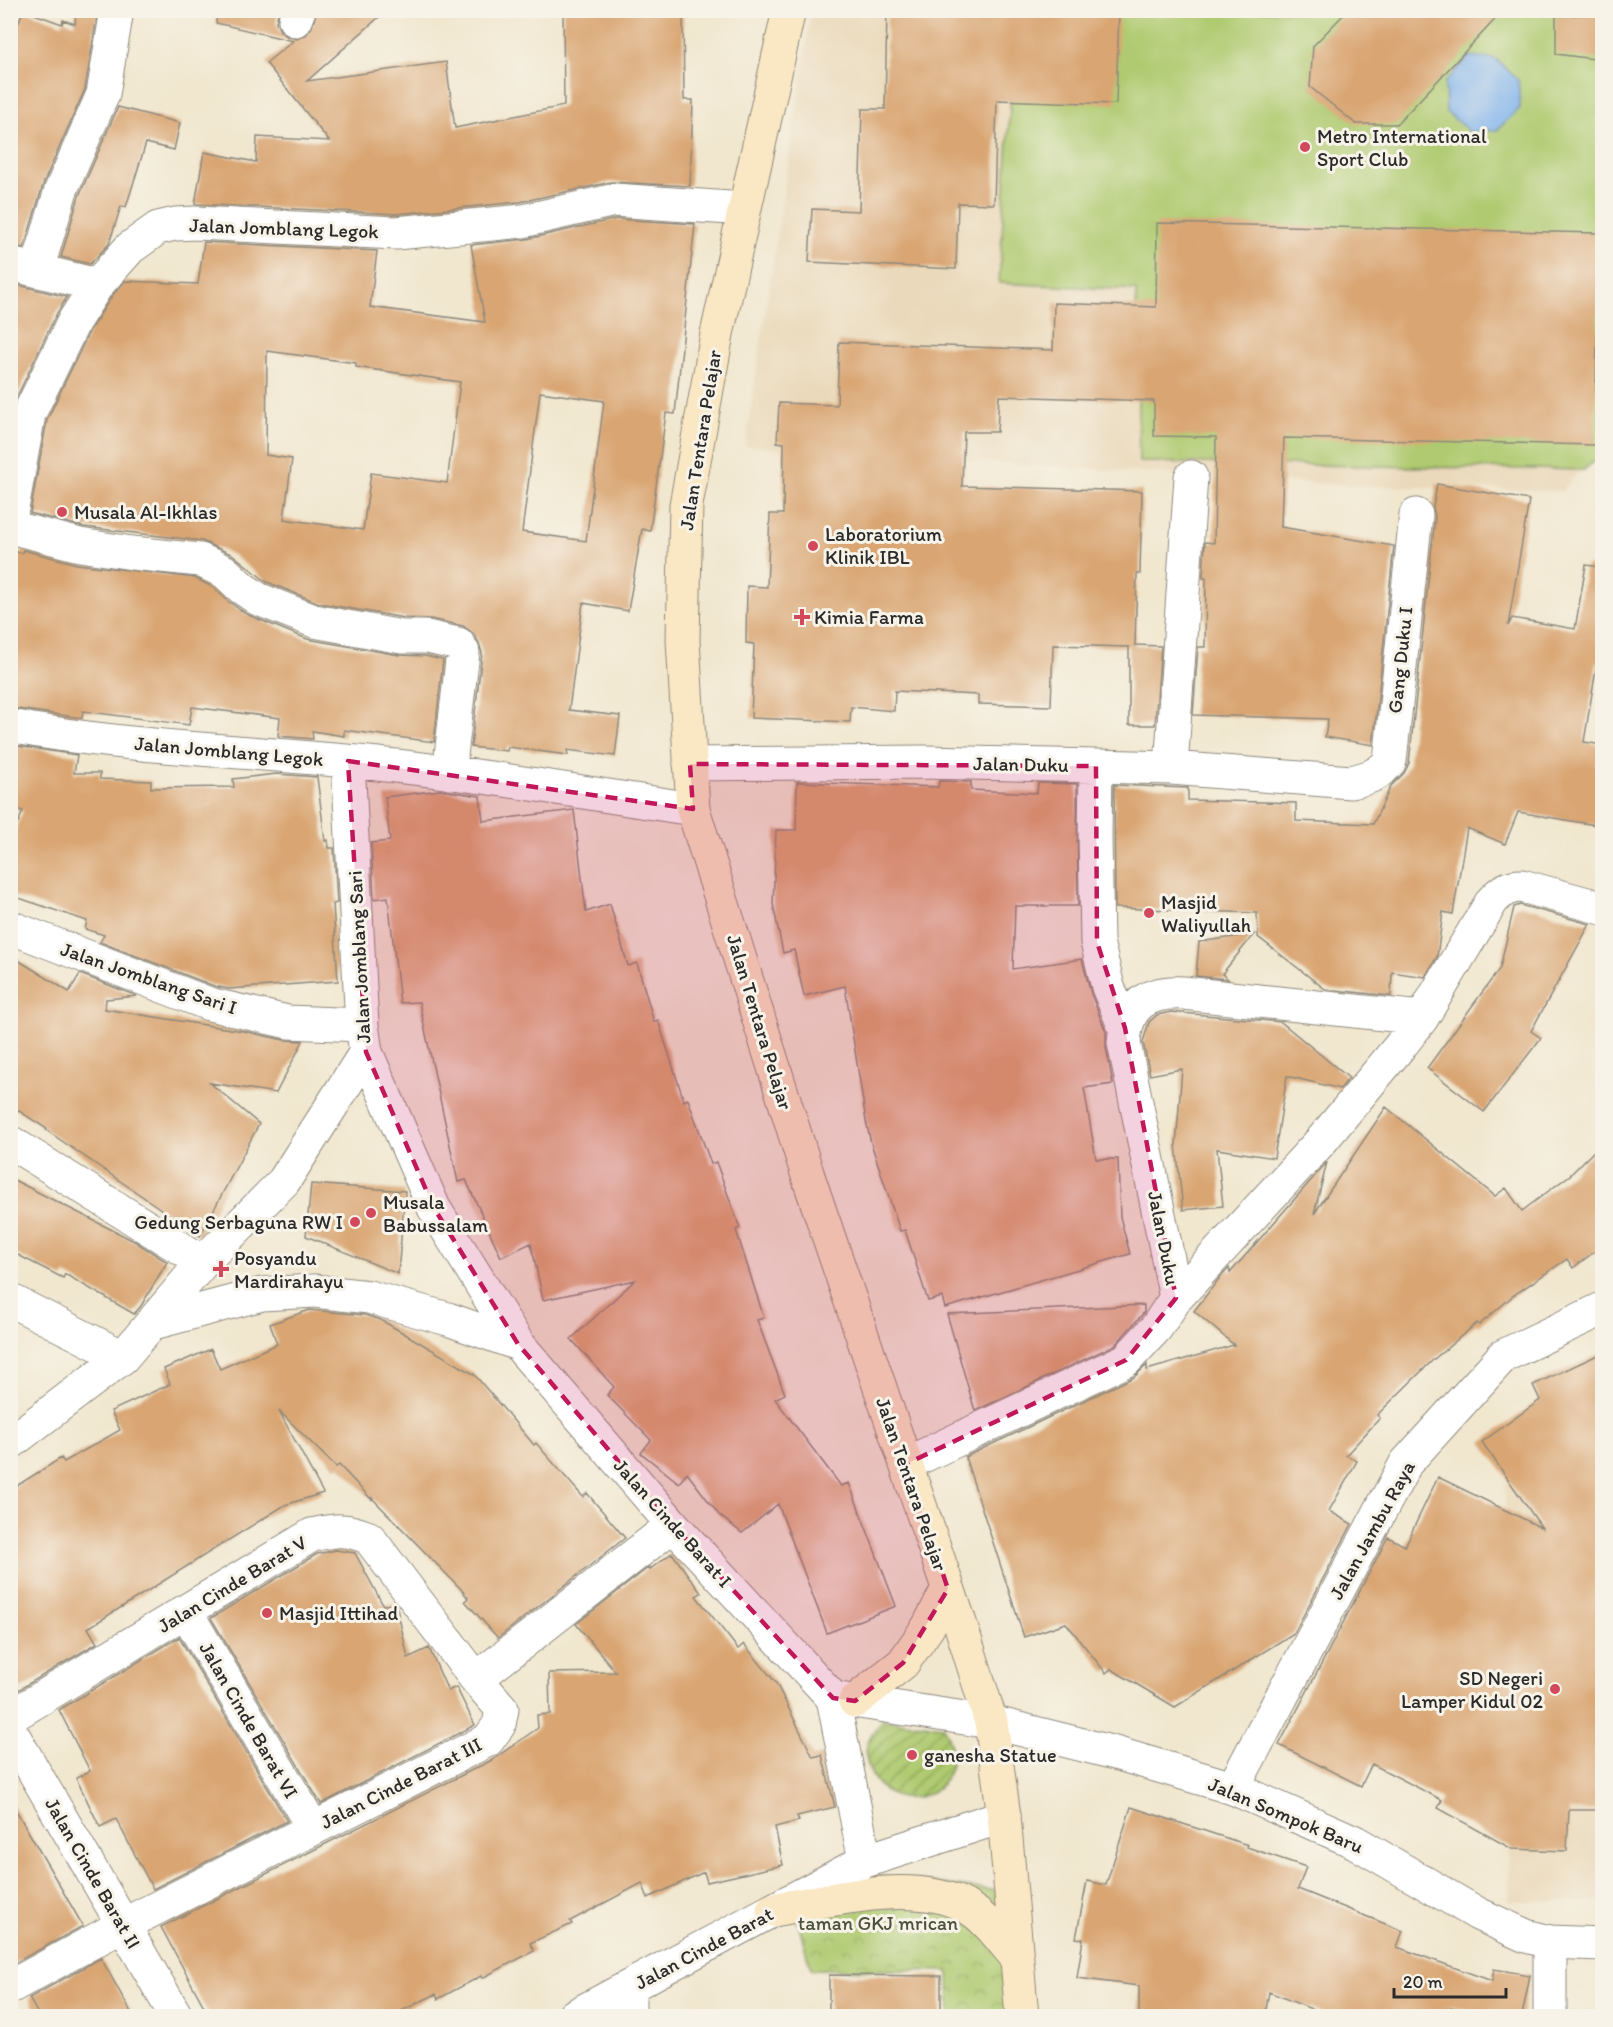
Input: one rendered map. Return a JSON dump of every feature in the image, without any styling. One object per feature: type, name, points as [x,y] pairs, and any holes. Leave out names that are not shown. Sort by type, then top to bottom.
[{"type":"main road","name":"Jalan Tentara Pelajar","points":[[789,10],[717,334],[686,505],[683,640],[693,809],[807,1176],[948,1588],[990,1722],[1004,1816],[1022,2016]]},
{"type":"main road","points":[[844,1700],[903,1663],[928,1627],[948,1588]]},
{"type":"main road","points":[[774,1910],[877,1894],[917,1893],[941,1896],[964,1905],[979,1916],[1017,1958]]},
{"type":"street","points":[[97,285],[24,267],[103,94],[117,10]]},
{"type":"street","name":"Jalan Jomblang Legok","points":[[449,772],[463,652],[458,644],[427,637],[402,637],[314,621],[258,599],[225,572],[200,560],[80,545],[12,509],[28,414],[74,321],[97,285],[130,248],[158,228],[175,224],[396,233],[523,221],[615,200],[744,209]]},
{"type":"street","points":[[1171,768],[1191,477]]},
{"type":"street","name":"Gang Duku I","points":[[1352,782],[1382,772],[1390,761],[1416,515]]},
{"type":"street","name":"Jalan Jomblang Legok","points":[[10,726],[66,737],[449,772],[693,809]]},
{"type":"street","name":"Jalan Jomblang Sari","points":[[10,1443],[123,1357],[203,1262],[284,1181],[364,1039],[348,761]]},
{"type":"street","name":"Jalan Duku","points":[[690,764],[925,762],[1171,768],[1352,782]]},
{"type":"street","name":"Jalan Duku","points":[[1096,766],[1097,942],[1108,987],[1125,1029],[1125,1043],[1176,1298]]},
{"type":"street","name":"Jalan Duku","points":[[906,1464],[1126,1360],[1156,1328],[1176,1298],[1322,1140],[1422,1018],[1492,901],[1502,891],[1512,886],[1522,885],[1602,908]]},
{"type":"street","name":"Jalan Jomblang Sari I","points":[[10,927],[209,1004],[364,1039]]},
{"type":"street","points":[[1125,1029],[1128,1017],[1140,1003],[1153,996],[1171,992],[1422,1018]]},
{"type":"street","name":"Jalan Cinde Barat I","points":[[364,1039],[435,1208],[518,1344],[673,1525],[844,1700]]},
{"type":"street","points":[[10,1142],[203,1262]]},
{"type":"street","name":"Jalan Cinde Barat I","points":[[153,1323],[262,1294],[314,1291],[369,1297],[448,1319],[518,1344]]},
{"type":"street","points":[[10,1300],[123,1357]]},
{"type":"street","name":"Jalan Jambu Raya","points":[[1233,1788],[1406,1463],[1503,1356],[1602,1309]]},
{"type":"street","points":[[476,1679],[673,1525]]},
{"type":"street","name":"Jalan Cinde Barat V","points":[[10,1717],[312,1535],[335,1530],[352,1530],[369,1538],[476,1679]]},
{"type":"street","name":"Jalan Cinde Barat VI","points":[[186,1612],[313,1828]]},
{"type":"street","name":"Jalan Cinde Barat III","points":[[10,1987],[123,1925],[488,1740],[499,1725],[502,1709],[476,1679]]},
{"type":"street","points":[[865,1861],[844,1700],[990,1722]]},
{"type":"street","name":"Jalan Sompok Baru","points":[[990,1722],[1115,1753],[1233,1788],[1355,1842],[1478,1914],[1526,1936],[1550,1942],[1602,1944]]},
{"type":"street","name":"Jalan Cinde Barat II","points":[[10,1730],[176,2016]]},
{"type":"street","name":"Jalan Cinde Barat","points":[[574,2016],[629,2002],[774,1910],[865,1861],[1004,1816]]},
{"type":"street","points":[[1550,1942],[1550,2016]]},
{"type":"highlighted area","points":[[348,761],[693,809],[690,764],[1096,766],[1097,942],[1125,1028],[1176,1298],[1126,1360],[906,1464],[948,1589],[903,1663],[855,1701],[833,1698],[673,1525],[518,1344],[434,1208],[366,1052]]},
{"type":"shaded area","name":"Metro International Sport Club","points":[[811,11],[1602,11],[1602,446],[1562,491],[1339,485],[745,446]]},
{"type":"shaded area","name":"SD Negeri Lamper Kidul 02","points":[[1602,1482],[1602,1901],[1509,1902],[1505,1483]]},
{"type":"green space","name":"Metro International Sport Club","points":[[1016,11],[1602,11],[1602,454],[1584,470],[1139,462],[1136,290],[999,283]]},
{"type":"green space","points":[[883,1720],[943,1726],[951,1749],[950,1769],[941,1784],[926,1794],[910,1798],[893,1795],[878,1784],[868,1765],[866,1752],[871,1735]]},
{"type":"green space","name":"taman GKJ mrican","points":[[862,1874],[1006,1892],[1011,2016],[950,2016],[949,1971],[811,1969],[795,1912]]},
{"type":"water","points":[[1470,56],[1496,59],[1518,80],[1520,108],[1497,130],[1470,132],[1446,112],[1445,82]]},
{"type":"building","points":[[23,10],[62,24],[63,20],[75,24],[76,10],[98,10],[85,89],[44,182],[24,248],[10,246],[10,48]]},
{"type":"building","points":[[217,10],[279,10],[276,22],[280,31],[288,37],[297,39],[306,35],[312,27],[317,10],[387,10],[307,81],[446,62],[455,128],[564,106],[563,10],[683,10],[684,100],[693,100],[690,186],[611,182],[520,202],[396,214],[195,204],[204,152],[256,162],[257,137],[329,141],[266,63],[293,41],[216,23]]},
{"type":"building","points":[[887,10],[1023,13],[1023,10],[1119,10],[1116,104],[997,100],[994,204],[958,203],[956,269],[809,262],[812,209],[859,211],[862,109],[885,109]]},
{"type":"building","points":[[1348,10],[1504,10],[1397,124],[1356,124],[1310,87],[1313,46]]},
{"type":"building","points":[[1602,14],[1602,60],[1556,54],[1556,16]]},
{"type":"building","points":[[118,107],[180,123],[174,150],[146,143],[126,207],[121,206],[109,244],[90,264],[61,257],[79,196]]},
{"type":"building","points":[[616,219],[695,224],[675,414],[666,413],[650,531],[642,529],[628,611],[583,603],[569,710],[620,716],[615,756],[567,750],[568,755],[508,747],[507,751],[471,747],[482,653],[474,634],[463,626],[431,619],[404,618],[319,603],[267,582],[233,555],[202,541],[84,527],[30,513],[47,420],[90,330],[112,296],[125,281],[198,284],[204,242],[377,251],[370,307],[485,322],[471,245],[527,239]],"holes":[[[267,351],[356,363],[356,367],[460,382],[447,483],[371,473],[363,530],[284,519],[292,459],[266,455]],[[540,392],[604,401],[586,541],[522,532]]]},
{"type":"building","points":[[1157,223],[1599,233],[1595,445],[1284,438],[1281,527],[1394,546],[1373,745],[1325,737],[1328,719],[1193,715],[1198,647],[1205,647],[1206,578],[1203,578],[1205,542],[1214,543],[1216,437],[1154,436],[1154,401],[999,396],[997,432],[964,432],[962,486],[1142,491],[1135,645],[1161,646],[1155,725],[1129,725],[1129,647],[1053,645],[1051,706],[978,704],[978,695],[895,691],[894,711],[851,707],[850,722],[751,718],[754,644],[746,643],[747,586],[767,587],[770,514],[783,514],[784,443],[777,442],[779,403],[837,405],[839,342],[1053,350],[1054,303],[1156,307]]},
{"type":"building","points":[[10,283],[67,297],[10,411]]},
{"type":"building","points":[[1437,484],[1529,500],[1508,626],[1512,618],[1575,629],[1586,565],[1602,567],[1602,645],[1584,742],[1602,745],[1602,826],[1518,812],[1505,844],[1467,828],[1453,914],[1443,912],[1437,957],[1425,977],[1392,972],[1391,996],[1325,989],[1258,937],[1257,913],[1115,908],[1114,785],[1188,788],[1188,800],[1296,803],[1296,821],[1373,824],[1391,786],[1404,773],[1409,763]]},
{"type":"building","points":[[23,550],[77,564],[195,578],[214,588],[248,615],[307,639],[443,660],[434,742],[344,730],[344,736],[312,731],[313,739],[278,736],[280,718],[192,707],[189,725],[83,711],[82,718],[10,708],[10,551],[22,553]]},
{"type":"building","points":[[10,745],[77,755],[74,773],[100,773],[100,779],[151,781],[151,788],[234,787],[233,779],[276,774],[317,777],[325,841],[328,840],[329,848],[334,848],[337,903],[333,904],[338,981],[229,989],[214,986],[100,942],[104,935],[85,929],[87,921],[10,895],[10,842],[23,811],[10,808]]},
{"type":"building","points":[[939,781],[971,782],[971,790],[1037,793],[1038,783],[1077,784],[1078,906],[1015,906],[1013,969],[1082,959],[1091,994],[1106,1032],[1106,1047],[1113,1084],[1084,1088],[1096,1159],[1118,1159],[1120,1217],[1130,1254],[945,1308],[942,1297],[928,1301],[905,1230],[900,1231],[871,1143],[845,986],[804,996],[794,950],[783,953],[773,904],[776,830],[796,830],[797,782],[938,787]]},
{"type":"building","points":[[440,790],[480,796],[483,821],[574,810],[586,912],[610,904],[628,966],[637,963],[654,1022],[658,1020],[684,1101],[688,1099],[711,1164],[716,1162],[740,1228],[736,1230],[764,1318],[757,1320],[785,1394],[775,1399],[841,1486],[849,1483],[896,1606],[827,1633],[778,1504],[742,1533],[719,1515],[687,1473],[679,1483],[641,1453],[651,1440],[607,1395],[614,1387],[571,1339],[635,1280],[543,1300],[531,1243],[501,1257],[466,1180],[458,1182],[419,1002],[400,1003],[388,897],[374,899],[371,843],[390,841],[385,797]]},
{"type":"building","points":[[1520,905],[1590,924],[1531,1031],[1541,1038],[1484,1112],[1427,1068],[1500,968],[1514,907]]},
{"type":"building","points":[[1254,934],[1222,974],[1228,979],[1196,976],[1199,942]]},
{"type":"building","points":[[10,955],[69,992],[80,974],[137,996],[106,999],[105,1009],[243,1031],[284,1040],[303,1041],[276,1093],[210,1083],[259,1124],[200,1236],[10,1105]]},
{"type":"building","points":[[1171,1012],[1281,1022],[1349,1078],[1340,1089],[1287,1076],[1274,1158],[1217,1149],[1223,1206],[1183,1210],[1176,1145],[1182,1069],[1150,1075],[1143,1042],[1149,1022],[1157,1015]]},
{"type":"building","points":[[1386,1107],[1495,1196],[1506,1188],[1522,1211],[1570,1175],[1602,1143],[1602,1246],[1573,1268],[1567,1259],[1514,1295],[1433,1360],[1377,1415],[1380,1418],[1346,1455],[1357,1461],[1329,1511],[1352,1524],[1294,1633],[1175,1707],[1111,1669],[1106,1673],[1066,1623],[1024,1637],[965,1457],[1134,1377],[1147,1365],[1147,1370],[1234,1345],[1194,1311],[1218,1280],[1229,1268],[1230,1273],[1327,1162],[1314,1214]]},
{"type":"building","points":[[10,1178],[136,1242],[167,1262],[134,1314],[65,1274],[63,1278],[10,1251]]},
{"type":"building","name":"Gedung Serbaguna RW I","points":[[311,1184],[405,1191],[398,1274],[306,1236]]},
{"type":"building","points":[[1144,1305],[1144,1312],[1115,1345],[975,1411],[947,1314]]},
{"type":"building","points":[[309,1310],[365,1315],[381,1320],[474,1374],[534,1445],[536,1443],[583,1497],[587,1493],[625,1538],[498,1638],[465,1601],[468,1598],[460,1588],[339,1465],[336,1467],[279,1411],[323,1493],[285,1505],[88,1628],[97,1643],[10,1695],[10,1490],[61,1458],[64,1462],[120,1430],[111,1411],[170,1384],[164,1369],[211,1349],[220,1369],[277,1344],[270,1324]]},
{"type":"building","points":[[1602,1353],[1602,1810],[1569,1810],[1567,1851],[1512,1849],[1438,1808],[1442,1800],[1372,1764],[1361,1786],[1279,1745],[1388,1537],[1405,1546],[1438,1477],[1542,1528],[1482,1442],[1540,1400],[1533,1385]]},
{"type":"building","points":[[336,1550],[355,1553],[383,1605],[396,1604],[408,1658],[429,1648],[448,1691],[456,1687],[475,1725],[321,1804],[211,1618],[317,1554]]},
{"type":"building","points":[[672,1553],[701,1593],[696,1596],[738,1649],[744,1644],[776,1683],[813,1757],[822,1755],[835,1807],[797,1816],[799,1821],[775,1827],[783,1865],[707,1882],[704,1872],[648,1898],[642,1883],[570,1921],[572,1924],[530,1943],[534,1951],[438,1999],[436,1994],[391,2016],[209,2016],[161,1927],[492,1760],[538,1728],[537,1715],[550,1714],[549,1673],[616,1672],[576,1624],[649,1567],[650,1569]]},
{"type":"building","points":[[179,1637],[287,1821],[153,1889],[116,1819],[100,1827],[76,1778],[90,1771],[59,1710]]},
{"type":"building","points":[[10,1800],[83,1926],[11,1965],[10,1965]]},
{"type":"building","points":[[1131,1807],[1248,1845],[1247,1847],[1306,1867],[1298,1889],[1403,1931],[1397,1947],[1492,1981],[1494,1969],[1530,1975],[1522,2016],[1506,2016],[1450,2007],[1447,2016],[1329,2016],[1269,1992],[1265,2016],[1139,2016],[1139,1986],[1077,1978],[1083,1939],[1076,1938],[1087,1881],[1106,1885]]},
{"type":"building","points":[[101,1958],[133,2016],[39,2016],[29,1998]]},
{"type":"building","points":[[829,1975],[941,1976],[941,2016],[829,2016]]},
{"type":"place","name":"Metro International Sport Club","points":[[1305,147]]},
{"type":"place","name":"Musala Al-Ikhlas","points":[[62,512]]},
{"type":"place","name":"Laboratorium Klinik IBL","points":[[813,546]]},
{"type":"place","name":"Kimia Farma","points":[[802,617]]},
{"type":"place","name":"Masjid Waliyullah","points":[[1149,913]]},
{"type":"place","name":"Musala Babussalam","points":[[371,1213]]},
{"type":"place","name":"Gedung Serbaguna RW I","points":[[355,1222]]},
{"type":"place","name":"Posyandu Mardirahayu","points":[[221,1269]]},
{"type":"place","name":"Masjid Ittihad","points":[[267,1613]]},
{"type":"place","name":"SD Negeri Lamper Kidul 02","points":[[1555,1689]]},
{"type":"place","name":"ganesha Statue","points":[[912,1755]]}]
